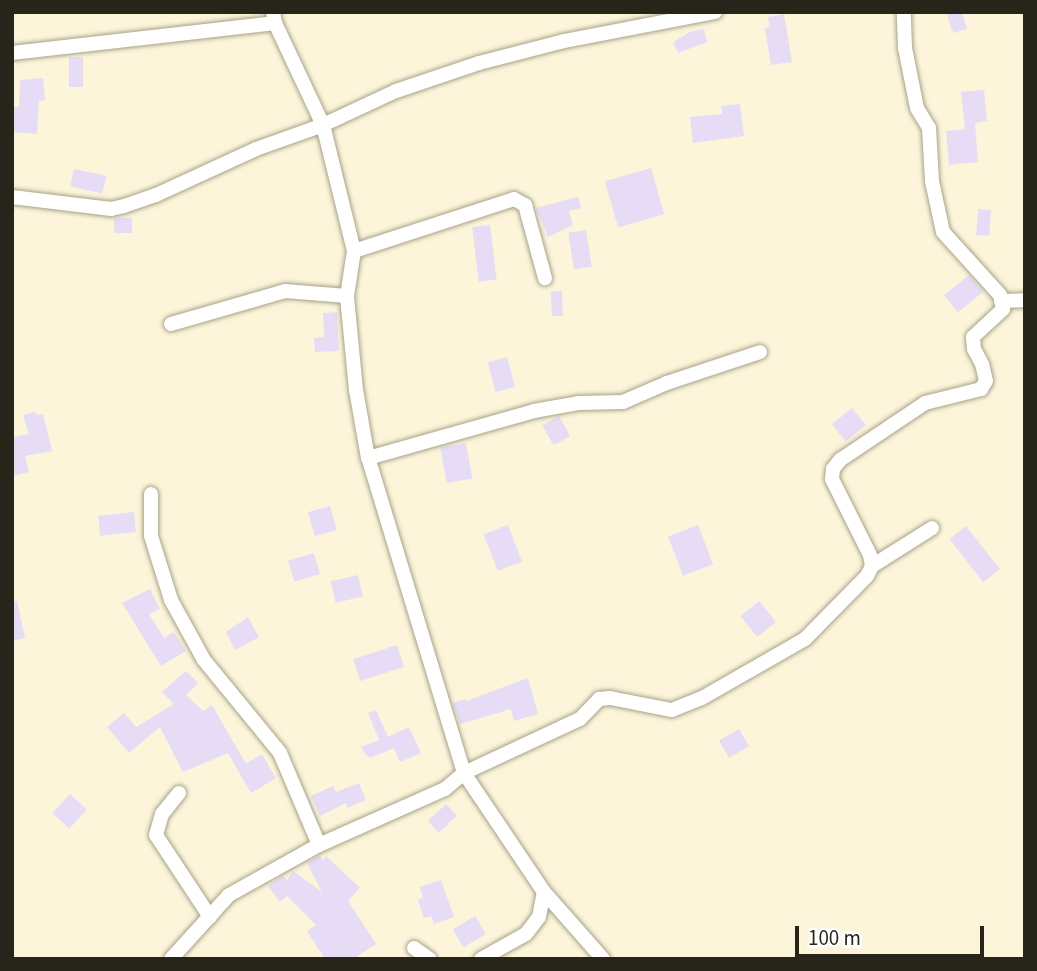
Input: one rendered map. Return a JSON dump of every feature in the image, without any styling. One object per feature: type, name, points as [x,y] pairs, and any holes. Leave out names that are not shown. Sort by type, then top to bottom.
[{"type":"street","points":[[12,197],[111,209],[124,206],[156,195],[256,149],[323,125],[396,91],[479,63],[564,41],[715,12]]},
{"type":"street","points":[[872,566],[870,555],[832,479],[833,469],[840,460],[925,403],[981,389],[986,381],[982,364],[974,349],[973,337],[1003,309],[1000,295],[943,233],[932,181],[929,128],[917,108],[905,48],[904,12]]},
{"type":"street","points":[[12,53],[274,18],[323,125],[354,251],[347,296],[356,390],[368,458],[464,772],[544,891],[603,959]]},
{"type":"street","points":[[354,251],[514,199],[525,205],[545,278]]},
{"type":"street","points":[[171,324],[214,314],[261,296],[285,291],[347,296]]},
{"type":"street","points":[[1001,301],[1025,300]]},
{"type":"street","points":[[368,458],[534,411],[579,403],[623,401],[667,383],[760,352]]},
{"type":"street","points":[[151,494],[151,536],[171,600],[204,660],[281,753],[319,845]]},
{"type":"street","points":[[171,959],[229,895],[319,845],[445,789],[464,772],[580,719],[599,699],[610,698],[672,710],[702,698],[805,639],[867,576],[872,566],[932,528]]},
{"type":"street","points":[[179,793],[162,814],[156,835],[210,917]]},
{"type":"street","points":[[481,959],[526,933],[539,917],[544,891]]},
{"type":"street","points":[[414,948],[430,959]]},
{"type":"building","points":[[962,12],[967,29],[953,33],[947,15]]},
{"type":"building","points":[[784,14],[792,62],[771,65],[765,28],[770,27],[768,17]]},
{"type":"building","points":[[704,29],[707,42],[678,53],[673,42],[690,32]]},
{"type":"building","points":[[69,57],[83,57],[83,87],[69,87]]},
{"type":"building","points":[[43,78],[45,100],[39,101],[37,134],[12,132],[12,107],[19,107],[20,80]]},
{"type":"building","points":[[984,90],[987,121],[975,123],[978,162],[949,165],[946,131],[965,129],[961,92]]},
{"type":"building","points":[[740,104],[744,136],[693,143],[690,117],[722,114],[721,106]]},
{"type":"building","points":[[651,168],[664,214],[618,227],[605,181]]},
{"type":"building","points":[[74,169],[106,176],[103,193],[70,187]]},
{"type":"building","points":[[578,197],[581,208],[569,211],[573,225],[548,237],[536,208]]},
{"type":"building","points":[[978,209],[991,210],[989,236],[976,235]]},
{"type":"building","points":[[114,218],[132,218],[132,233],[114,233]]},
{"type":"building","points":[[490,225],[497,280],[479,282],[472,227]]},
{"type":"building","points":[[586,230],[592,267],[574,269],[568,233]]},
{"type":"building","points":[[969,275],[983,292],[958,312],[944,295]]},
{"type":"building","points":[[551,291],[562,291],[563,316],[552,316]]},
{"type":"building","points":[[337,312],[339,351],[315,352],[314,338],[324,337],[323,313]]},
{"type":"building","points":[[507,357],[515,387],[496,392],[488,362]]},
{"type":"building","points":[[852,408],[866,425],[846,441],[832,424]]},
{"type":"building","points":[[35,412],[36,415],[43,414],[52,451],[25,456],[29,472],[12,476],[12,437],[29,434],[23,415]]},
{"type":"building","points":[[559,416],[570,436],[554,445],[542,425]]},
{"type":"building","points":[[466,443],[472,478],[447,483],[440,448]]},
{"type":"building","points":[[330,506],[337,530],[315,536],[308,512]]},
{"type":"building","points":[[134,512],[136,532],[100,536],[98,516]]},
{"type":"building","points":[[508,525],[522,561],[498,571],[484,534]]},
{"type":"building","points":[[698,525],[713,564],[683,576],[668,536]]},
{"type":"building","points":[[966,526],[1000,569],[983,582],[949,539]]},
{"type":"building","points":[[314,553],[320,574],[294,582],[288,560]]},
{"type":"building","points":[[358,575],[363,596],[336,603],[331,581]]},
{"type":"building","points":[[150,589],[160,609],[149,614],[164,638],[174,632],[186,651],[161,666],[122,603]]},
{"type":"building","points":[[12,601],[17,601],[25,638],[12,641]]},
{"type":"building","points":[[759,601],[776,622],[757,637],[740,616]]},
{"type":"building","points":[[248,617],[259,637],[235,650],[226,632]]},
{"type":"building","points":[[397,645],[404,667],[360,681],[353,659]]},
{"type":"building","points":[[186,671],[198,683],[186,695],[203,711],[212,705],[246,764],[262,754],[276,778],[251,793],[228,753],[183,772],[160,727],[129,753],[107,727],[124,713],[136,727],[174,704],[162,692]]},
{"type":"building","points":[[528,678],[538,714],[514,721],[511,709],[460,724],[453,703],[466,701]]},
{"type":"building","points":[[376,710],[388,737],[409,727],[421,753],[400,762],[394,748],[370,758],[365,754],[361,747],[379,740],[368,713]]},
{"type":"building","points":[[739,729],[749,746],[729,758],[719,740]]},
{"type":"building","points":[[359,783],[366,800],[347,808],[346,803],[320,816],[311,796],[333,786],[336,792]]},
{"type":"building","points":[[70,794],[87,810],[69,829],[52,813]]},
{"type":"building","points":[[446,804],[457,816],[439,833],[428,821]]},
{"type":"building","points":[[320,855],[323,860],[326,856],[360,888],[348,901],[376,944],[353,959],[325,959],[307,931],[316,925],[287,896],[280,902],[268,886],[283,876],[287,880],[293,871],[322,892],[307,863]]},
{"type":"building","points":[[441,880],[454,917],[434,924],[431,916],[424,918],[418,900],[423,898],[420,887]]},
{"type":"building","points":[[475,916],[486,934],[464,947],[453,929]]}]
